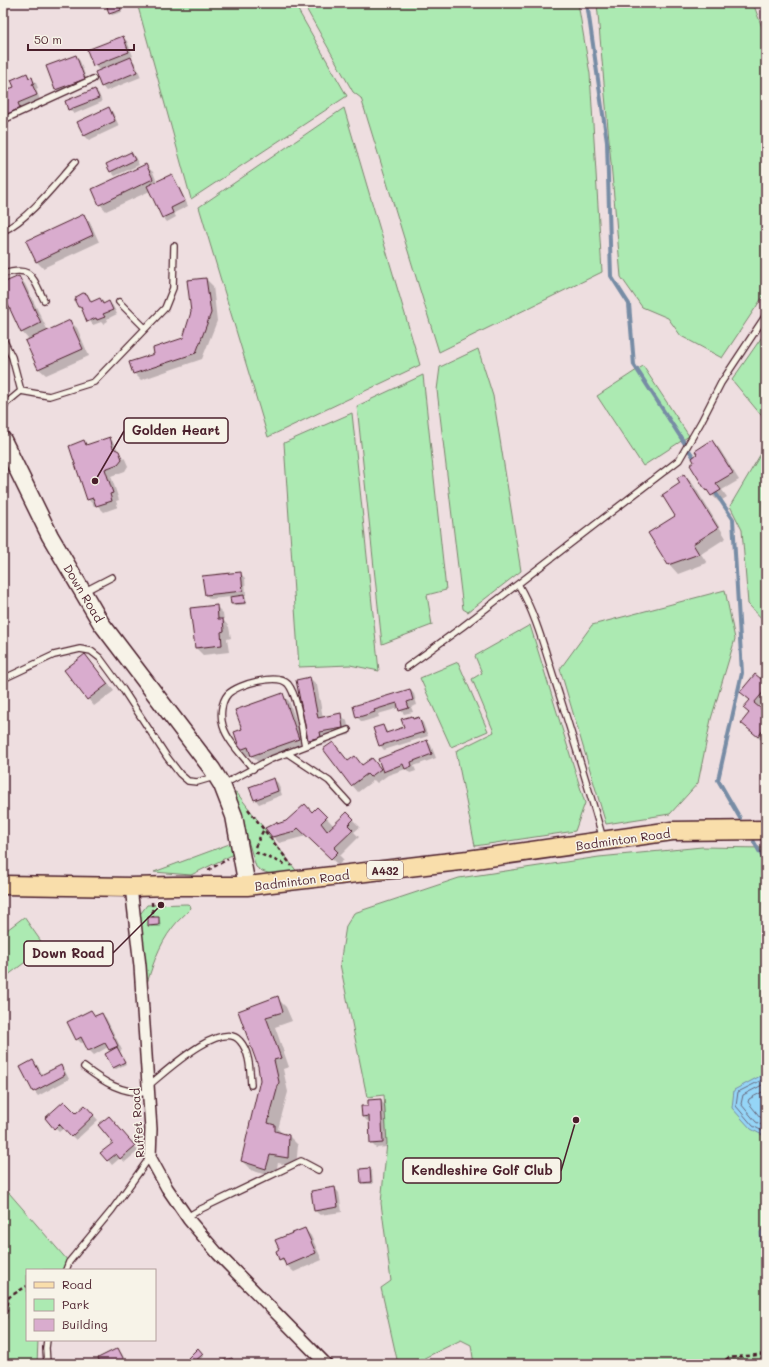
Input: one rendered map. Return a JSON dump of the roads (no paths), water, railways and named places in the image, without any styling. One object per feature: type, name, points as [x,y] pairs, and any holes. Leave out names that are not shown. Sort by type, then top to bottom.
[{"type":"main road","name":"Badminton Road","points":[[3,885],[131,888],[174,886],[247,886],[468,860],[672,832],[766,830]]},
{"type":"street","name":"Down Road","points":[[3,440],[50,536],[101,623],[219,781],[234,816],[247,886]]},
{"type":"street","name":"Ruffet Road","points":[[131,888],[140,966],[152,1129],[150,1157],[167,1188],[187,1217],[218,1254],[326,1364]]},
{"type":"lane","points":[[3,120],[93,78]]},
{"type":"lane","points":[[3,231],[15,224],[40,202],[75,162]]},
{"type":"lane","points":[[3,406],[22,391],[49,396],[94,382],[165,308],[173,288],[174,246]]},
{"type":"lane","points":[[3,274],[20,270],[26,272],[32,277],[44,300]]},
{"type":"lane","points":[[119,302],[145,328]]},
{"type":"lane","points":[[407,667],[462,628],[679,460],[721,383],[766,314]]},
{"type":"lane","points":[[3,339],[12,357],[22,391]]},
{"type":"lane","points":[[83,592],[112,577]]},
{"type":"lane","points":[[518,584],[525,596],[541,640],[579,755],[604,841]]},
{"type":"lane","points":[[3,679],[54,655],[80,648],[91,651],[100,658],[122,688],[167,757],[180,774],[188,781],[219,781],[253,769],[286,753],[348,730]]},
{"type":"lane","points":[[253,769],[228,736],[223,726],[221,713],[223,701],[229,693],[242,686],[263,680],[278,679],[288,684],[293,693],[305,746]]},
{"type":"lane","points":[[286,753],[329,781],[348,802]]},
{"type":"lane","points":[[84,1067],[104,1082],[119,1088],[133,1092],[148,1090],[177,1062],[206,1042],[225,1035],[233,1036],[240,1040],[245,1049],[249,1064],[251,1085]]},
{"type":"lane","points":[[66,1269],[69,1262],[112,1210],[150,1157]]},
{"type":"lane","points":[[187,1217],[200,1209],[301,1161],[318,1170]]},
{"type":"lane","points":[[47,1341],[47,1364]]},
{"type":"water","points":[[766,1073],[766,1137],[751,1129],[732,1108],[734,1090]]},
{"type":"water","points":[[766,1224],[766,1288],[760,1232]]},
{"type":"waterway","points":[[587,3],[607,142],[611,276],[629,304],[634,365],[696,461]]},
{"type":"waterway","points":[[713,489],[733,519],[742,673],[718,780],[740,818]]},
{"type":"waterway","points":[[754,842],[766,863]]},
{"type":"place","name":"Golden Heart","points":[[95,481]]},
{"type":"place","name":"Down Road","points":[[161,905]]},
{"type":"place","name":"Kendleshire Golf Club","points":[[576,1120]]}]
